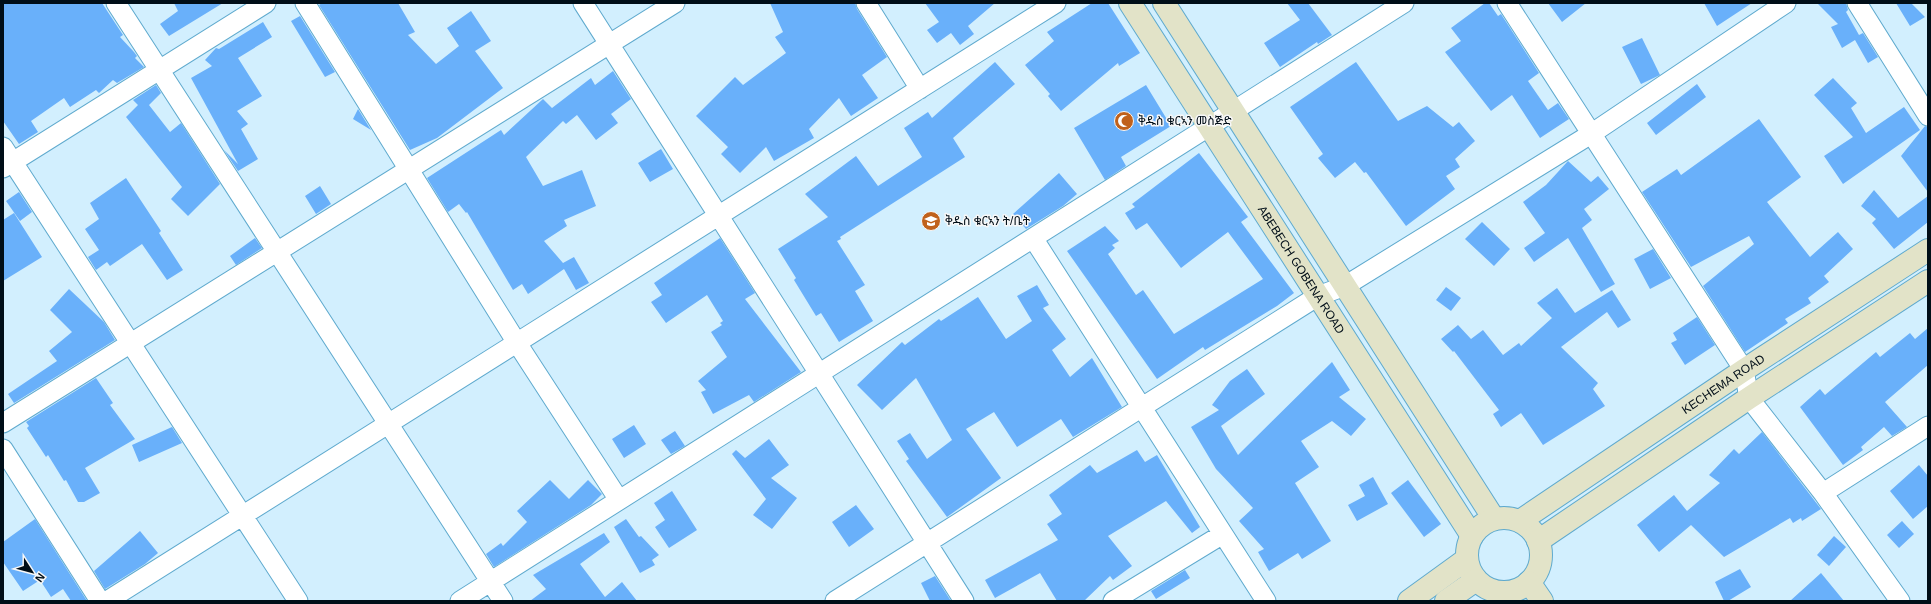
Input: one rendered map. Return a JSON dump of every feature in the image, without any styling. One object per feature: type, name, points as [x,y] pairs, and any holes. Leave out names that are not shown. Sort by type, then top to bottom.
[{"type":"street","points":[[116,3],[502,601]]},
{"type":"street","points":[[266,3],[159,70],[6,159],[131,343],[298,601]]},
{"type":"street","points":[[305,3],[517,343],[619,500]]},
{"type":"street","points":[[584,3],[964,601]]},
{"type":"street","points":[[3,423],[675,3]]},
{"type":"street","points":[[866,3],[920,89]]},
{"type":"street","points":[[107,601],[1056,3]]},
{"type":"street","name":"ABEBECH GOBENA ROAD","points":[[1130,3],[1472,536]]},
{"type":"street","points":[[1164,3],[1494,519]]},
{"type":"street","points":[[460,601],[1404,3]]},
{"type":"street","points":[[1507,3],[1744,370],[1749,398],[1823,494],[1900,601]]},
{"type":"street","points":[[835,601],[1318,296],[1345,286],[1591,134],[1786,3]]},
{"type":"street","points":[[1857,3],[1928,116]]},
{"type":"street","points":[[1033,238],[1266,601]]},
{"type":"street","name":"KECHEMA ROAD","points":[[1520,521],[1744,370],[1928,250]]},
{"type":"street","points":[[1538,541],[1749,398],[1928,281]]},
{"type":"street","points":[[1823,494],[1928,426]]},
{"type":"street","points":[[3,449],[100,601]]},
{"type":"street","points":[[1512,518],[1520,521],[1528,526],[1538,541],[1541,550],[1540,563],[1535,575],[1529,582],[1511,596],[1485,587],[1476,580],[1470,570],[1467,559],[1468,547],[1472,536],[1478,528],[1494,519],[1512,518]]},
{"type":"street","points":[[1113,601],[1223,534]]},
{"type":"street","points":[[1409,601],[1467,559]]},
{"type":"street","points":[[1446,601],[1476,580]]},
{"type":"street","points":[[1529,582],[1542,601]]},
{"type":"building","points":[[3,3],[102,3],[123,35],[120,37],[134,52],[137,56],[135,58],[144,67],[117,83],[113,80],[99,93],[96,90],[70,107],[64,98],[31,121],[38,132],[19,144],[3,121]]},
{"type":"building","points":[[174,3],[223,3],[169,36],[160,24],[178,11]]},
{"type":"building","points":[[322,3],[398,3],[415,32],[408,35],[436,64],[459,46],[447,28],[471,11],[491,41],[475,51],[503,88],[437,138],[410,150],[319,5]]},
{"type":"building","points":[[770,3],[855,3],[857,9],[887,57],[862,75],[878,98],[851,116],[839,98],[809,129],[814,138],[774,161],[766,147],[740,173],[721,154],[728,147],[696,116],[735,77],[743,85],[786,53],[775,37],[783,32]]},
{"type":"building","points":[[925,3],[995,3],[968,26],[974,34],[960,45],[951,33],[937,43],[927,30],[939,22]]},
{"type":"building","points":[[1092,3],[1108,3],[1140,53],[1119,66],[1118,63],[1061,111],[1048,96],[1050,94],[1025,65],[1054,41],[1047,32]]},
{"type":"building","points":[[1287,3],[1308,3],[1332,35],[1318,44],[1317,42],[1280,67],[1264,43],[1300,20]]},
{"type":"building","points":[[1485,3],[1489,3],[1498,16],[1501,14],[1539,73],[1528,81],[1548,110],[1558,103],[1569,119],[1540,138],[1512,95],[1491,111],[1445,52],[1461,41],[1451,28]]},
{"type":"building","points":[[1548,3],[1586,3],[1562,22]]},
{"type":"building","points":[[1704,3],[1752,3],[1717,26]]},
{"type":"building","points":[[1817,3],[1846,3],[1848,10],[1846,12],[1859,35],[1863,33],[1878,57],[1868,63],[1855,40],[1842,48],[1831,27],[1838,24]]},
{"type":"building","points":[[1896,3],[1911,3],[1925,17],[1910,26]]},
{"type":"building","points":[[300,16],[335,72],[325,77],[291,21]]},
{"type":"building","points":[[263,22],[272,37],[238,58],[262,96],[237,111],[248,124],[241,129],[258,159],[238,171],[224,150],[238,164],[191,78],[212,66],[205,60],[216,48],[219,49]]},
{"type":"building","points":[[1642,38],[1660,75],[1641,84],[1622,47]]},
{"type":"building","points":[[995,62],[1015,84],[953,138],[965,157],[840,237],[841,239],[837,241],[865,285],[855,291],[873,321],[839,342],[821,313],[816,316],[794,280],[796,278],[778,249],[828,217],[805,194],[856,156],[878,186],[922,157],[904,128],[928,112],[932,118]]},
{"type":"building","points":[[1356,62],[1398,121],[1427,106],[1453,127],[1459,122],[1475,141],[1455,159],[1460,167],[1446,176],[1455,189],[1406,226],[1366,172],[1364,173],[1355,162],[1335,178],[1318,158],[1323,154],[1290,107]]},
{"type":"building","points":[[613,71],[631,99],[611,114],[618,123],[596,140],[577,115],[566,124],[563,121],[526,157],[543,186],[582,170],[596,206],[564,220],[567,226],[544,241],[563,263],[574,257],[589,283],[576,290],[564,269],[528,294],[522,284],[513,290],[467,212],[466,213],[459,204],[448,212],[427,178],[501,130],[504,135],[543,99],[552,108],[591,78],[595,85]]},
{"type":"building","points":[[1833,78],[1857,103],[1851,108],[1866,133],[1904,107],[1920,130],[1843,184],[1824,156],[1853,137],[1814,95]]},
{"type":"building","points":[[1697,84],[1706,97],[1656,135],[1647,123]]},
{"type":"building","points":[[156,85],[161,93],[149,105],[170,132],[181,123],[220,184],[188,216],[171,199],[182,187],[126,117],[138,105],[133,100]]},
{"type":"building","points":[[1146,85],[1171,126],[1121,157],[1126,166],[1105,180],[1074,128]]},
{"type":"building","points":[[358,109],[371,130],[353,119]]},
{"type":"building","points":[[1759,119],[1801,177],[1767,202],[1810,257],[1838,232],[1853,249],[1824,276],[1829,282],[1808,298],[1811,303],[1785,319],[1788,323],[1745,352],[1703,286],[1754,244],[1749,236],[1691,267],[1642,192],[1677,169],[1681,175]]},
{"type":"building","points":[[1925,126],[1928,127],[1928,192],[1901,156]]},
{"type":"building","points":[[661,149],[673,169],[650,182],[638,163]]},
{"type":"building","points":[[1199,153],[1248,217],[1241,222],[1294,293],[1277,306],[1205,350],[1203,347],[1157,379],[1067,251],[1105,226],[1119,241],[1112,245],[1115,248],[1108,254],[1136,295],[1143,290],[1174,334],[1263,279],[1228,232],[1181,268],[1147,223],[1136,230],[1125,213],[1135,207],[1132,204]]},
{"type":"building","points":[[1568,161],[1591,182],[1598,176],[1609,189],[1584,209],[1592,220],[1582,228],[1615,284],[1601,292],[1568,238],[1534,262],[1524,248],[1545,233],[1523,202],[1546,185]]},
{"type":"building","points":[[1059,173],[1077,194],[1063,206],[1026,229],[1013,214]]},
{"type":"building","points":[[126,178],[161,231],[159,233],[183,270],[167,280],[142,244],[110,266],[107,262],[96,270],[88,257],[99,250],[85,229],[99,219],[90,203]]},
{"type":"building","points":[[320,186],[331,204],[316,214],[305,196]]},
{"type":"building","points":[[1874,190],[1898,218],[1928,196],[1928,222],[1894,249],[1872,223],[1876,219],[1861,206]]},
{"type":"building","points":[[19,192],[32,212],[20,221],[6,201]]},
{"type":"building","points":[[14,213],[42,257],[3,281],[3,220]]},
{"type":"building","points":[[1482,222],[1510,249],[1494,266],[1465,239]]},
{"type":"building","points":[[255,238],[262,248],[236,265],[230,256]]},
{"type":"building","points":[[720,238],[755,293],[745,299],[801,372],[754,402],[749,395],[713,414],[701,392],[706,390],[698,381],[727,357],[711,332],[722,325],[720,323],[723,321],[707,295],[666,323],[651,302],[662,295],[654,283]]},
{"type":"building","points":[[1653,249],[1671,278],[1650,289],[1634,259]]},
{"type":"building","points":[[1037,285],[1049,305],[1043,308],[1066,339],[1052,350],[1070,377],[1092,358],[1122,407],[1073,437],[1061,419],[1017,447],[994,412],[966,429],[1001,478],[947,517],[906,461],[909,459],[897,441],[910,433],[927,459],[952,440],[916,378],[882,410],[857,385],[902,342],[905,345],[939,319],[941,321],[978,297],[1006,339],[1032,321],[1017,296]]},
{"type":"building","points":[[1446,287],[1461,298],[1451,311],[1436,300]]},
{"type":"building","points":[[1557,288],[1575,313],[1612,290],[1631,320],[1618,328],[1607,312],[1561,347],[1598,383],[1593,389],[1605,406],[1543,445],[1521,413],[1501,427],[1493,414],[1499,410],[1454,351],[1453,352],[1441,339],[1458,325],[1471,339],[1483,330],[1503,355],[1519,343],[1521,346],[1552,318],[1537,303]]},
{"type":"building","points":[[69,289],[104,322],[115,340],[14,403],[8,394],[57,361],[49,351],[72,332],[50,310]]},
{"type":"building","points":[[1697,317],[1715,345],[1685,365],[1671,343],[1677,340],[1673,333]]},
{"type":"building","points":[[1928,328],[1928,365],[1885,402],[1907,427],[1892,436],[1884,427],[1861,447],[1863,450],[1843,465],[1800,407],[1820,389],[1825,395],[1876,352],[1880,357],[1910,333],[1915,339]]},
{"type":"building","points":[[1332,362],[1350,390],[1339,397],[1366,419],[1351,436],[1332,421],[1301,441],[1319,467],[1295,483],[1331,541],[1302,559],[1298,553],[1269,571],[1258,552],[1264,549],[1239,521],[1253,508],[1216,469],[1191,427],[1219,410],[1212,405],[1230,381],[1247,369],[1265,394],[1221,426],[1238,455]]},
{"type":"building","points":[[96,378],[113,403],[110,405],[135,439],[85,468],[100,493],[84,502],[78,502],[66,480],[64,481],[48,455],[46,457],[27,428],[29,426],[26,422]]},
{"type":"building","points":[[634,425],[646,444],[624,458],[612,439]]},
{"type":"building","points":[[172,427],[182,443],[139,462],[132,445]]},
{"type":"building","points":[[675,431],[685,446],[671,454],[661,440]]},
{"type":"building","points":[[1762,432],[1821,509],[1802,521],[1801,518],[1793,523],[1790,518],[1724,557],[1691,525],[1659,552],[1637,525],[1674,495],[1687,511],[1720,483],[1709,475],[1734,449],[1739,454]]},
{"type":"building","points":[[769,439],[789,465],[771,478],[797,498],[772,529],[753,515],[766,499],[732,454],[736,450],[745,458]]},
{"type":"building","points":[[1137,450],[1145,462],[1157,455],[1200,527],[1192,533],[1166,501],[1108,536],[1132,566],[1113,580],[1110,576],[1084,601],[1057,601],[1040,573],[995,598],[985,580],[1058,540],[1047,524],[1062,514],[1049,495],[1090,465],[1097,473]]},
{"type":"building","points":[[1919,465],[1928,476],[1928,506],[1913,519],[1890,491]]},
{"type":"building","points":[[1373,477],[1388,504],[1357,521],[1348,505],[1365,496],[1359,485]]},
{"type":"building","points":[[550,480],[569,499],[588,480],[602,494],[591,505],[494,567],[486,554],[501,543],[503,546],[527,522],[517,511]]},
{"type":"building","points":[[1408,480],[1441,524],[1424,537],[1391,493]]},
{"type":"building","points":[[672,491],[697,530],[669,548],[655,527],[665,520],[654,503]]},
{"type":"building","points":[[856,505],[874,529],[849,547],[832,522]]},
{"type":"building","points":[[35,519],[87,601],[71,601],[63,589],[51,597],[40,580],[23,591],[3,562],[3,542]]},
{"type":"building","points":[[626,519],[639,537],[641,536],[659,555],[652,560],[655,565],[640,573],[614,527]]},
{"type":"building","points":[[1902,521],[1914,534],[1899,548],[1887,535]]},
{"type":"building","points":[[140,531],[158,553],[145,564],[105,589],[94,571]]},
{"type":"building","points":[[604,533],[610,542],[580,564],[605,597],[622,582],[637,601],[530,601],[546,589],[533,575]]},
{"type":"building","points":[[1834,536],[1846,547],[1829,566],[1817,555]]},
{"type":"building","points":[[1740,569],[1751,587],[1728,601],[1724,601],[1715,582]]},
{"type":"building","points":[[1185,570],[1190,578],[1156,599],[1151,591]]},
{"type":"building","points":[[1821,573],[1844,601],[1790,601]]},
{"type":"building","points":[[935,576],[951,601],[930,601],[921,583]]},
{"type":"place","name":"ቅዱስ ቁርኣን መስጅድ","points":[[1124,121]]},
{"type":"place","name":"ቅዱስ ቁርኣን ት/ቤት","points":[[931,221]]}]
